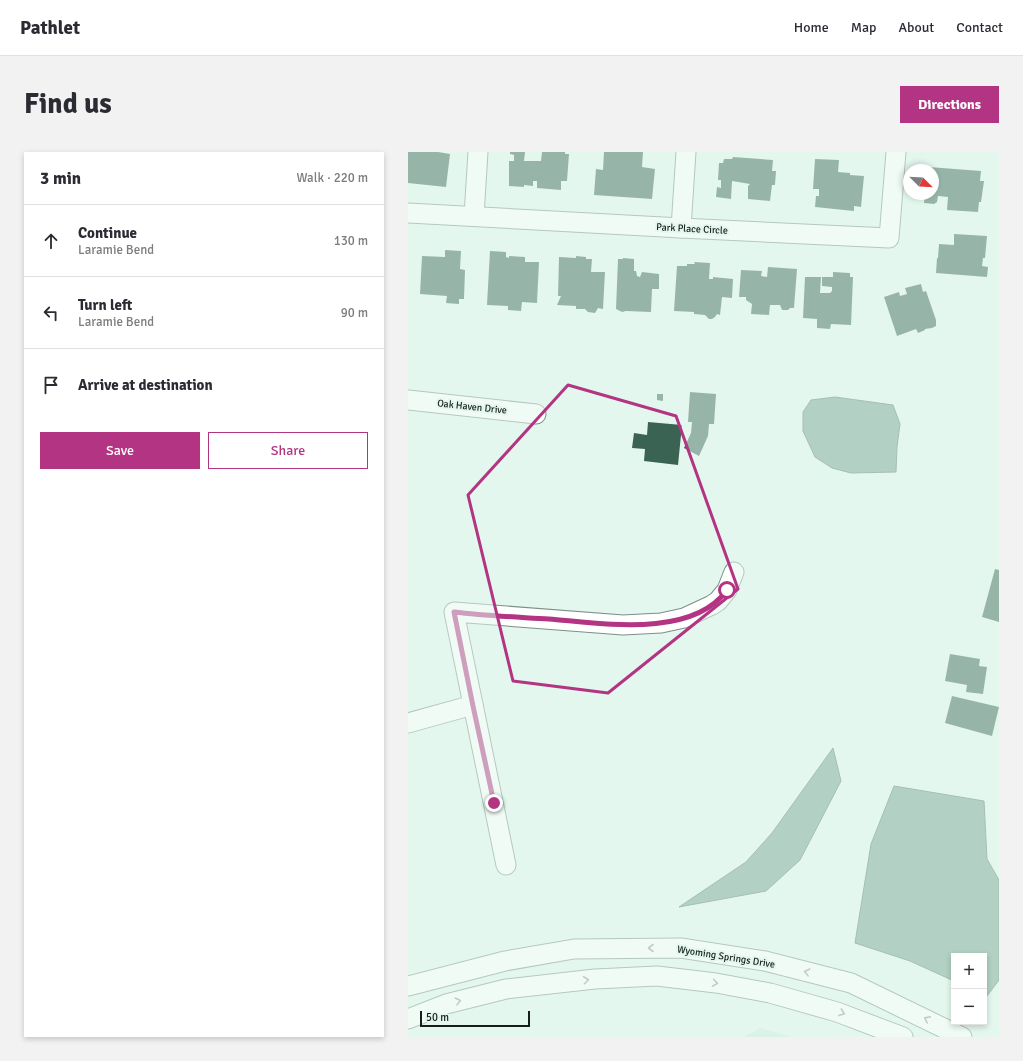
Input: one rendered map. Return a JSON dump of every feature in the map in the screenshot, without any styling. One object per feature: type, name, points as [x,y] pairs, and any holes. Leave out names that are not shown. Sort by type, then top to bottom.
[{"type":"street","points":[[474,216],[478,152]]},
{"type":"street","points":[[681,228],[686,152]]},
{"type":"street","name":"Park Place Circle","points":[[408,213],[889,238],[896,152]]},
{"type":"street","name":"Oak Haven Drive","points":[[408,400],[536,414]]},
{"type":"street","points":[[506,865],[454,612],[623,625],[661,622],[684,618],[718,601],[727,590],[734,572]]},
{"type":"street","points":[[408,723],[473,706]]},
{"type":"street","name":"Wyoming Springs Drive","points":[[408,986],[506,960],[574,949],[681,948],[765,961],[851,983],[962,1037]]},
{"type":"street","points":[[408,1019],[446,1004],[506,989],[595,979],[657,976],[716,983],[770,993],[837,1012],[903,1037]]},
{"type":"highlighted area","points":[[568,385],[676,416],[738,589],[608,693],[513,681],[468,495]]},
{"type":"shaded area","points":[[835,397],[893,405],[900,424],[896,472],[851,473],[832,468],[815,457],[803,431],[803,412],[811,400]]},
{"type":"shaded area","points":[[833,748],[841,781],[800,860],[766,891],[679,907],[746,862],[772,833]]},
{"type":"shaded area","points":[[894,786],[984,801],[987,859],[999,880],[999,980],[987,996],[987,953],[951,953],[951,980],[910,961],[855,943],[871,844]]},
{"type":"shaded area","points":[[760,1028],[791,1037],[744,1037]]},
{"type":"building","points":[[408,152],[438,152],[450,154],[446,187],[408,183]]},
{"type":"building","points":[[510,152],[525,152],[524,161],[541,161],[542,152],[565,152],[565,154],[569,154],[567,181],[561,181],[561,190],[537,188],[537,181],[533,181],[533,186],[509,186],[509,161],[514,161],[514,155],[510,154]]},
{"type":"building","points":[[604,152],[643,152],[642,167],[655,169],[652,199],[594,195],[596,169],[603,170]]},
{"type":"building","points":[[733,157],[773,160],[772,171],[776,171],[775,185],[772,185],[770,201],[748,199],[748,186],[750,184],[732,181],[731,199],[716,197],[717,187],[721,188],[721,180],[718,180],[719,163],[723,163],[724,159],[732,159]]},
{"type":"building","points":[[815,159],[839,160],[838,172],[864,176],[861,207],[854,206],[854,211],[815,207],[816,196],[819,196],[819,189],[813,189]]},
{"type":"building","points":[[939,168],[981,171],[980,181],[984,181],[978,212],[947,210],[948,197],[939,196]]},
{"type":"building","points":[[924,200],[937,200],[934,204],[924,203]]},
{"type":"building","points":[[954,234],[987,236],[985,258],[983,258],[982,266],[988,267],[987,277],[936,273],[939,244],[954,245]]},
{"type":"building","points":[[445,250],[461,251],[460,269],[465,270],[464,299],[459,299],[459,304],[446,303],[447,296],[420,294],[422,256],[445,257]]},
{"type":"building","points":[[490,251],[506,252],[506,257],[509,258],[509,256],[525,257],[525,262],[539,262],[537,303],[522,302],[521,311],[508,310],[508,306],[487,305]]},
{"type":"building","points":[[576,256],[592,259],[591,272],[605,272],[603,309],[598,308],[595,313],[588,312],[585,309],[576,309],[576,306],[557,305],[561,296],[558,296],[559,257],[576,258]]},
{"type":"building","points":[[618,259],[634,259],[634,271],[636,271],[637,276],[640,277],[642,272],[659,274],[659,289],[652,289],[651,312],[622,312],[616,309]]},
{"type":"building","points":[[694,262],[710,263],[709,279],[713,279],[713,277],[733,279],[732,298],[722,297],[720,315],[717,314],[712,319],[709,319],[705,315],[694,314],[694,312],[674,311],[677,266],[687,266],[687,264],[695,264]]},
{"type":"building","points":[[768,267],[797,269],[794,308],[782,310],[780,305],[770,305],[769,315],[751,314],[752,304],[746,300],[746,297],[739,297],[741,270],[762,271],[761,276],[767,277]]},
{"type":"building","points":[[833,272],[850,273],[850,277],[853,277],[851,325],[831,324],[830,329],[817,328],[817,319],[803,318],[805,277],[821,277],[820,293],[830,293],[832,291],[832,287],[822,286],[822,277],[833,277]]},
{"type":"building","points":[[921,284],[923,292],[926,291],[936,320],[936,326],[918,333],[916,329],[897,336],[884,297],[899,292],[900,296],[907,294],[905,288]]},
{"type":"building","points":[[690,392],[716,394],[714,424],[709,424],[708,436],[699,456],[684,448],[691,433],[692,422],[688,422]]},
{"type":"building","points":[[657,394],[663,394],[663,401],[657,400]]},
{"type":"building","points":[[648,422],[682,425],[678,465],[644,461],[645,449],[632,448],[634,433],[647,435]]},
{"type":"building","points":[[995,569],[999,570],[999,622],[982,617]]},
{"type":"building","points":[[950,654],[980,659],[979,666],[987,667],[983,694],[966,692],[967,685],[945,681]]},
{"type":"building","points":[[952,696],[999,707],[992,736],[945,723]]},
{"type":"route","points":[[494,803],[454,612],[623,625],[661,622],[684,618],[702,610],[718,601],[727,590]]}]
